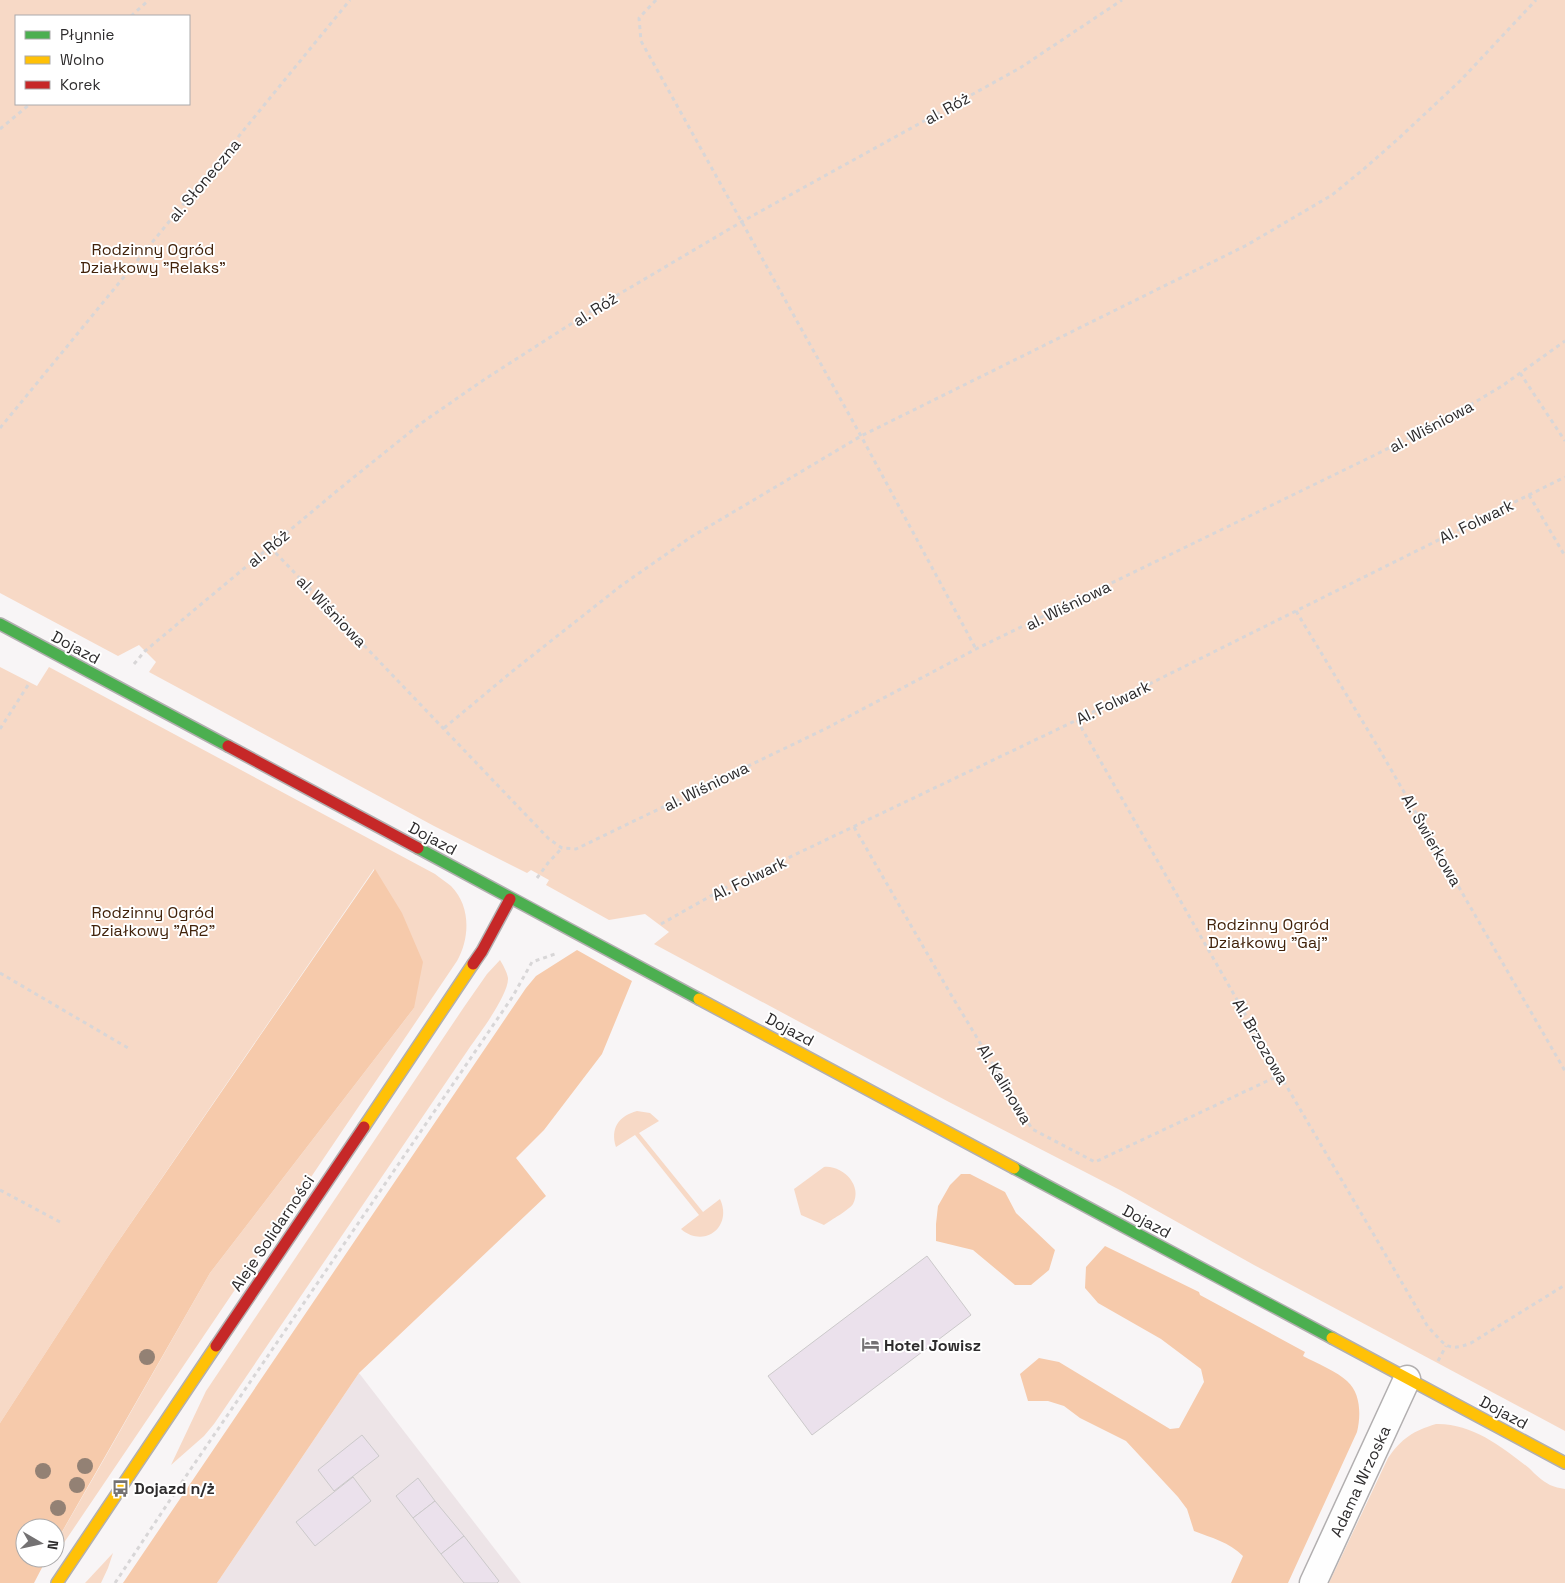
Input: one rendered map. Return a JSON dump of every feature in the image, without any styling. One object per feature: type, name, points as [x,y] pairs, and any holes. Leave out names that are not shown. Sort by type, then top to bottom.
[{"type":"street","name":"Dojazd","points":[[0,624],[1565,1463]]},
{"type":"street","name":"Aleje Solidarności","points":[[57,1583],[476,959],[510,899]]},
{"type":"street","name":"Adama Wrzoska","points":[[1313,1583],[1407,1379]]},
{"type":"path","points":[[132,15],[149,0]]},
{"type":"path","name":"al. Słoneczna","points":[[0,428],[350,0]]},
{"type":"path","points":[[656,0],[639,18],[641,41],[743,221],[976,649]]},
{"type":"path","name":"al. Róż","points":[[117,687],[130,668],[146,651],[270,546],[420,424],[485,379],[599,306],[743,221],[1020,68],[1122,0]]},
{"type":"path","points":[[444,728],[514,670],[638,574],[691,537],[861,436],[1247,245],[1332,195],[1419,120],[1460,81],[1536,0]]},
{"type":"path","points":[[0,129],[29,105]]},
{"type":"path","name":"al. Wiśniowa","points":[[270,546],[549,839],[562,848],[576,849],[827,728],[976,649],[1450,417],[1520,373],[1565,341]]},
{"type":"path","points":[[1520,373],[1565,441]]},
{"type":"path","name":"Al. Folwark","points":[[661,924],[725,888],[1077,720],[1565,477]]},
{"type":"path","points":[[1529,495],[1565,556]]},
{"type":"path","name":"Al. Świerkowa","points":[[1296,611],[1383,756],[1565,1071]]},
{"type":"path","points":[[0,729],[30,682]]},
{"type":"path","name":"Al. Brzozowa","points":[[1077,720],[1280,1075],[1428,1328],[1446,1346],[1458,1348],[1471,1343],[1565,1285]]},
{"type":"path","name":"Al. Kalinowa","points":[[854,826],[950,993],[1032,1129],[1095,1162],[1280,1075]]},
{"type":"path","points":[[536,880],[562,848]]},
{"type":"path","points":[[115,1583],[512,996],[532,962],[557,953]]},
{"type":"path","points":[[0,973],[128,1048]]},
{"type":"path","points":[[0,1190],[60,1222]]},
{"type":"shaded area","points":[[375,869],[402,913],[423,962],[414,1008],[210,1273],[65,1527],[65,1518],[15,1518],[15,1568],[42,1568],[34,1583],[0,1583],[0,1423],[111,1252]]},
{"type":"shaded area","points":[[577,950],[632,981],[602,1054],[544,1130],[516,1158],[546,1196],[359,1373],[217,1583],[123,1583],[526,988],[536,976]]},
{"type":"shaded area","points":[[961,1174],[970,1174],[1005,1192],[1016,1213],[1055,1250],[1049,1270],[1031,1285],[1015,1285],[973,1250],[936,1241],[938,1206],[950,1185]]},
{"type":"shaded area","points":[[1105,1246],[1199,1292],[1200,1295],[1305,1352],[1303,1356],[1333,1371],[1352,1386],[1359,1405],[1357,1432],[1288,1583],[1231,1583],[1243,1556],[1226,1544],[1194,1531],[1187,1509],[1178,1497],[1126,1441],[1080,1418],[1064,1406],[1048,1401],[1028,1401],[1020,1374],[1039,1358],[1059,1362],[1170,1429],[1179,1428],[1204,1382],[1201,1369],[1161,1339],[1098,1303],[1085,1288],[1086,1267]]},
{"type":"shaded area","points":[[359,1373],[521,1583],[217,1583]]},
{"type":"green space","points":[[0,0],[1565,0],[1565,1431],[1254,1265],[1120,1190],[949,1102],[654,944],[669,932],[645,914],[609,920],[546,885],[549,880],[531,870],[527,873],[434,826],[149,672],[156,662],[139,645],[118,656],[0,593]]},
{"type":"green space","name":"Rodzinny Ogród Działkowy \"AR2\"","points":[[0,667],[37,686],[49,667],[435,874],[458,894],[465,912],[466,932],[457,961],[65,1541],[65,1527],[210,1273],[414,1008],[374,869],[111,1252],[0,1423]]},
{"type":"green space","points":[[500,960],[508,978],[507,985],[504,994],[487,1023],[214,1424],[204,1436],[171,1465],[206,1391],[464,1007],[487,974]]},
{"type":"green space","points":[[637,1111],[650,1113],[659,1121],[639,1133],[703,1212],[720,1199],[723,1218],[714,1232],[707,1236],[699,1237],[690,1235],[681,1229],[699,1215],[635,1135],[616,1147],[614,1134],[617,1124],[625,1116]]},
{"type":"green space","points":[[824,1167],[838,1169],[844,1173],[853,1184],[855,1197],[851,1206],[824,1225],[801,1215],[794,1189]]},
{"type":"green space","points":[[1436,1424],[1462,1428],[1486,1438],[1508,1452],[1547,1483],[1565,1489],[1565,1583],[1329,1583],[1388,1458],[1398,1445],[1409,1436],[1421,1429]]},
{"type":"green space","points":[[113,1553],[101,1583],[85,1583]]},
{"type":"building","name":"Hotel Jowisz","points":[[927,1256],[971,1315],[812,1435],[768,1376]]},
{"type":"building","points":[[362,1435],[379,1456],[334,1491],[318,1470]]},
{"type":"building","points":[[353,1477],[371,1501],[315,1546],[296,1522]]},
{"type":"building","points":[[418,1478],[435,1501],[413,1518],[396,1496]]},
{"type":"building","points":[[435,1501],[464,1536],[441,1554],[413,1518]]},
{"type":"building","points":[[464,1536],[499,1581],[497,1583],[464,1583],[441,1554]]},
{"type":"traffic: fast","points":[[0,624],[228,746]]},
{"type":"traffic: fast","points":[[418,848],[699,999]]},
{"type":"traffic: fast","points":[[1014,1168],[1332,1338]]},
{"type":"traffic: slow","points":[[364,1127],[473,964]]},
{"type":"traffic: slow","points":[[699,999],[1014,1168]]},
{"type":"traffic: slow","points":[[1332,1338],[1565,1463]]},
{"type":"traffic: slow","points":[[57,1583],[216,1346]]},
{"type":"traffic: jam","points":[[228,746],[418,848]]},
{"type":"traffic: jam","points":[[473,964],[510,899]]},
{"type":"traffic: jam","points":[[216,1346],[364,1127]]},
{"type":"place","name":"Hotel Jowisz","points":[[870,1345]]},
{"type":"place","name":"Dojazd n/ż","points":[[120,1488]]},
{"type":"park label","name":"Rodzinny Ogród Działkowy \"Relaks\"","points":[[153,258]]},
{"type":"park label","name":"Rodzinny Ogród Działkowy \"Gaj\"","points":[[1268,933]]}]
